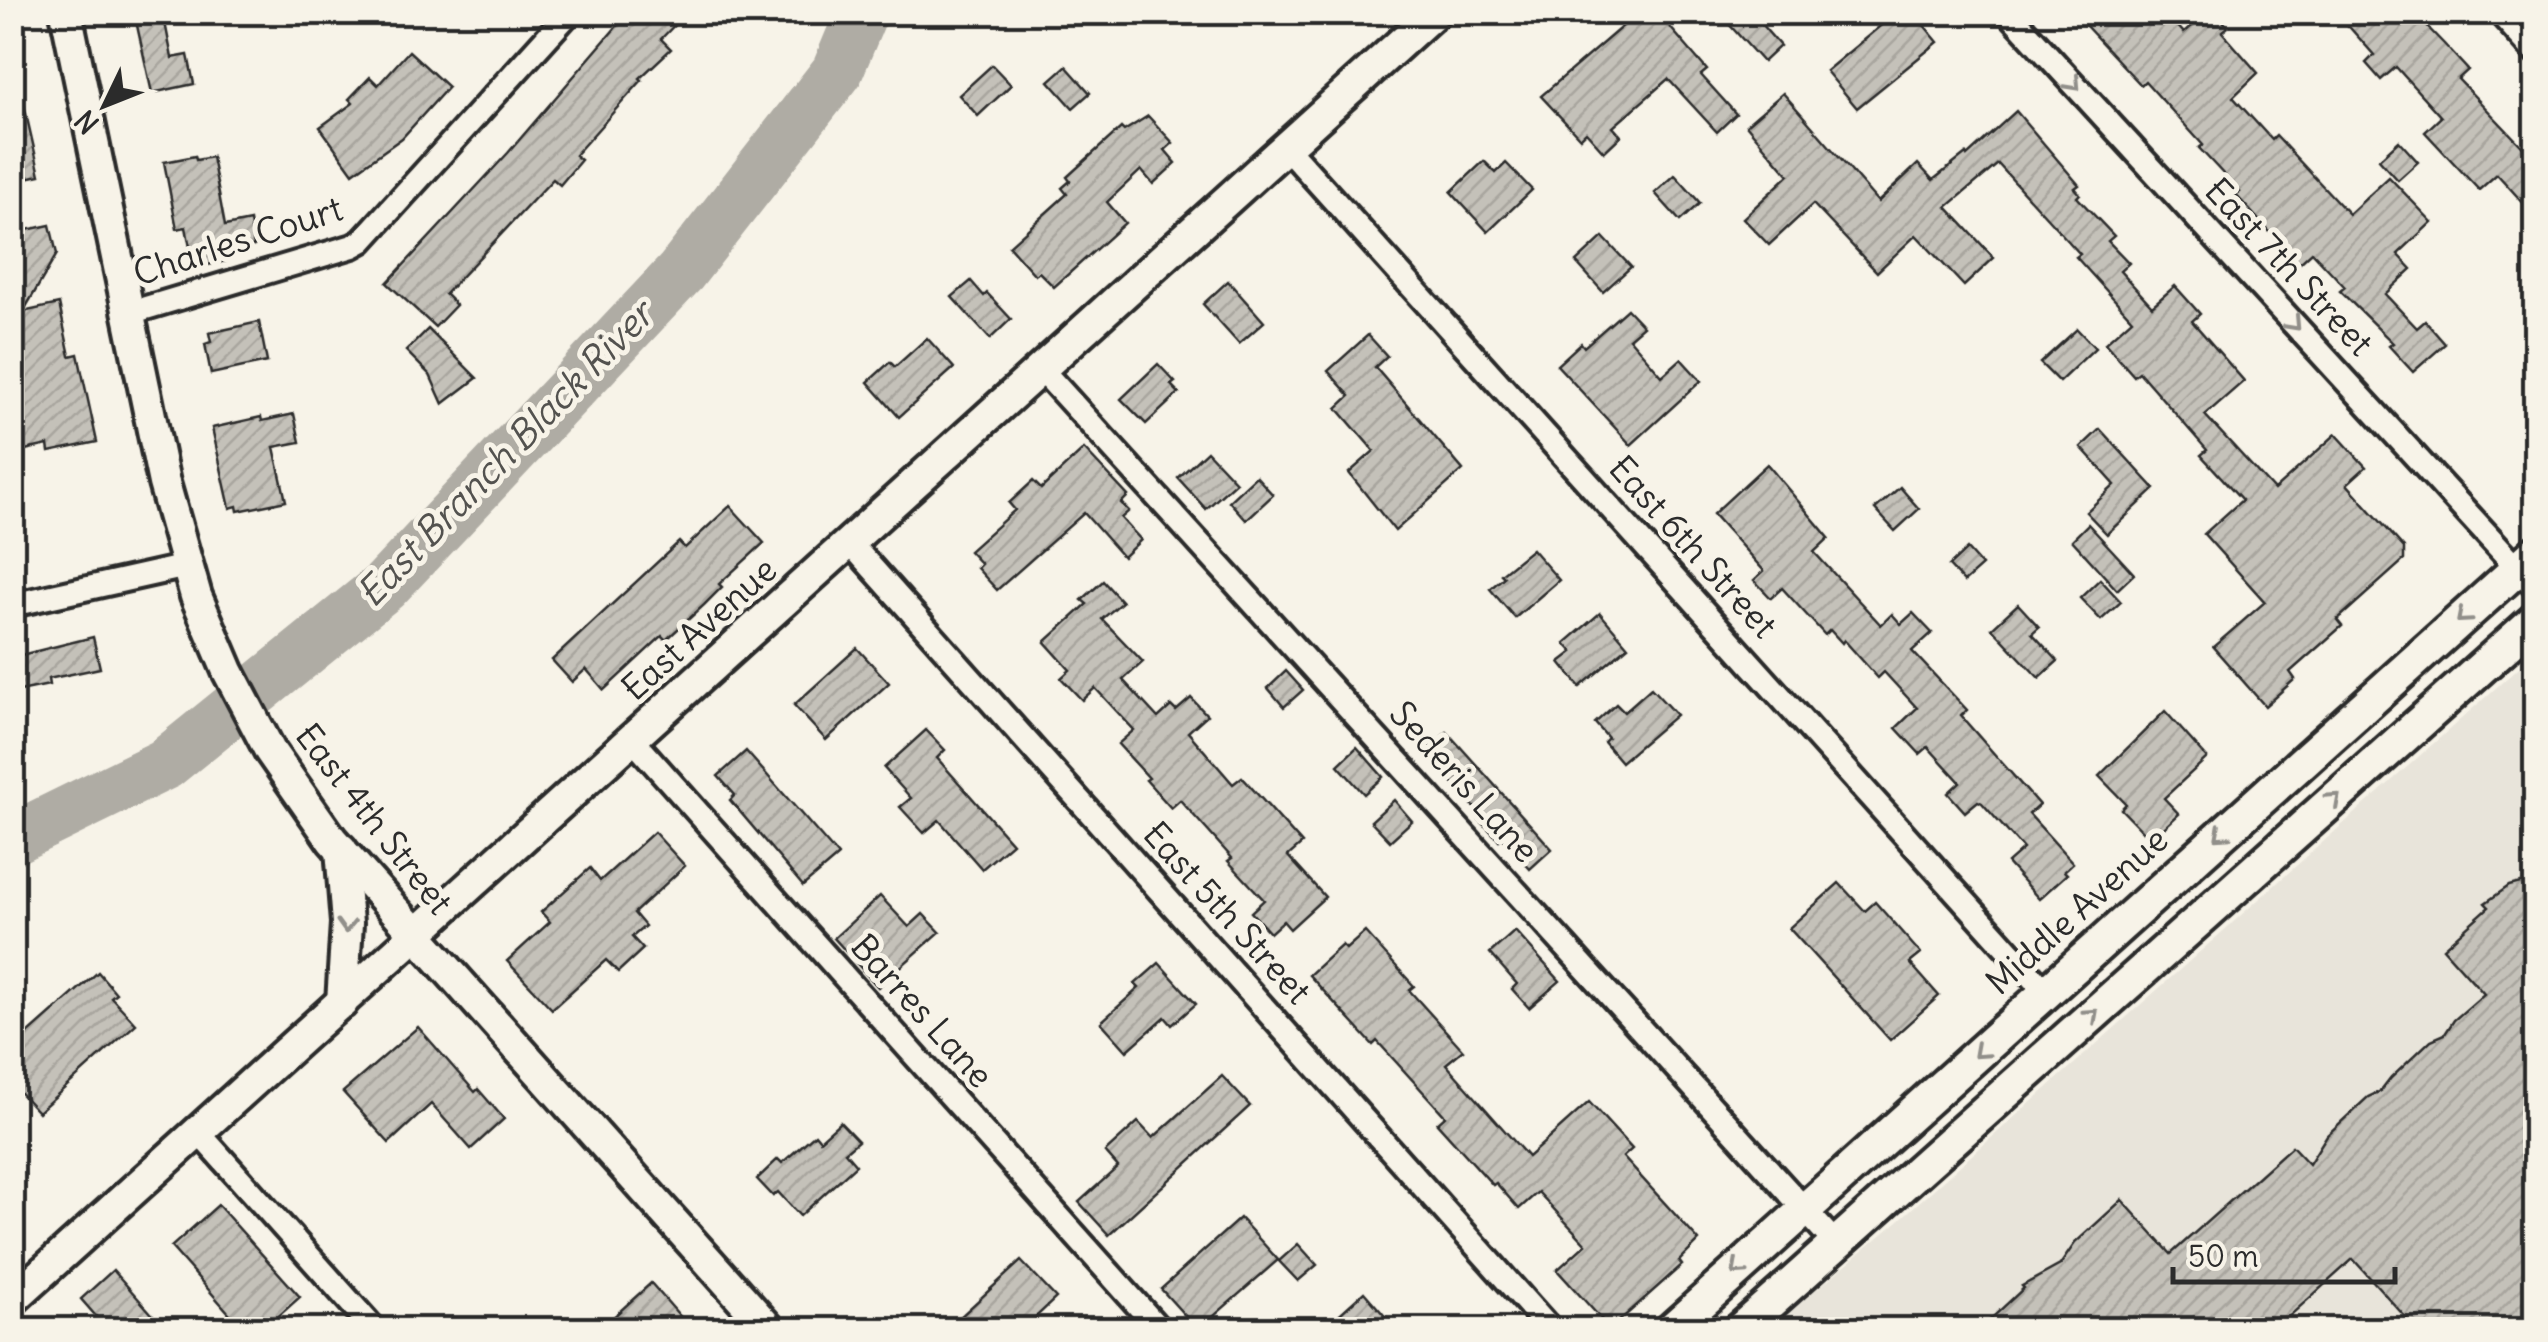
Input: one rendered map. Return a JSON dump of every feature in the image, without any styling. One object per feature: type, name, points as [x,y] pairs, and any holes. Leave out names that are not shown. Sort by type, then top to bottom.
[{"type":"main road","name":"Middle Avenue","points":[[1671,1330],[2529,569]]},
{"type":"main road","points":[[1740,1330],[2536,619]]},
{"type":"street","name":"East 4th Street","points":[[66,12],[164,483],[192,581],[228,671],[270,751],[337,844],[416,936],[770,1330]]},
{"type":"street","name":"Charles Court","points":[[129,313],[362,240],[570,12]]},
{"type":"street","name":"East Avenue","points":[[12,1300],[1436,12]]},
{"type":"street","name":"East 7th Street","points":[[2008,12],[2529,569]]},
{"type":"street","points":[[2499,12],[2536,53]]},
{"type":"street","name":"East 6th Street","points":[[1288,148],[2047,993]]},
{"type":"street","name":"Sederis Lane","points":[[1040,368],[1836,1244]]},
{"type":"street","name":"East 5th Street","points":[[850,544],[1551,1330]]},
{"type":"street","points":[[12,604],[192,581]]},
{"type":"street","name":"Barres Lane","points":[[633,740],[1160,1330]]},
{"type":"street","points":[[337,844],[347,923],[342,1003]]},
{"type":"street","points":[[198,1132],[374,1330]]},
{"type":"shaded area","points":[[2535,653],[2535,1329],[1768,1330],[1898,1221]]},
{"type":"building","points":[[134,12],[163,12],[172,58],[188,55],[194,84],[152,93]]},
{"type":"building","points":[[629,12],[687,12],[661,39],[671,49],[640,78],[575,155],[581,160],[560,185],[553,179],[445,294],[456,305],[435,327],[387,283],[508,153]]},
{"type":"building","points":[[1615,12],[1657,12],[1707,70],[1701,75],[1736,114],[1717,132],[1668,79],[1613,127],[1621,136],[1604,152],[1586,132],[1580,138],[1541,96],[1625,24]]},
{"type":"building","points":[[1718,12],[1776,12],[1762,25],[1780,46],[1763,62]]},
{"type":"building","points":[[1897,12],[1913,12],[1938,42],[1857,108],[1826,71]]},
{"type":"building","points":[[2073,12],[2165,12],[2184,33],[2208,12],[2216,12],[2228,27],[2222,32],[2258,73],[2233,97],[2272,140],[2276,136],[2349,214],[2389,177],[2432,222],[2398,254],[2412,269],[2385,294],[2417,328],[2425,321],[2445,344],[2413,372],[2389,346],[2393,343],[2340,291],[2345,287],[2312,252],[2299,264],[2236,195],[2240,192],[2199,148],[2203,145],[2145,81],[2141,85]]},
{"type":"building","points":[[2336,12],[2413,12],[2468,70],[2458,79],[2536,161],[2536,217],[2497,174],[2479,190],[2425,132],[2441,117],[2396,67],[2381,80],[2366,63],[2374,55]]},
{"type":"building","points":[[409,51],[448,87],[402,138],[353,173],[320,127],[353,103],[349,99],[370,77],[378,85]]},
{"type":"building","points":[[992,65],[1011,85],[978,116],[959,95]]},
{"type":"building","points":[[1066,66],[1090,93],[1073,108],[1049,81]]},
{"type":"building","points":[[1783,93],[1878,202],[1918,164],[1933,180],[1967,156],[2016,111],[2079,185],[2075,188],[2080,194],[2077,197],[2114,236],[2108,241],[2129,263],[2120,271],[2152,306],[2175,286],[2200,314],[2192,321],[2244,381],[2205,415],[2274,490],[2336,434],[2366,467],[2347,484],[2404,548],[2404,560],[2337,620],[2342,626],[2290,672],[2295,679],[2265,706],[2213,647],[2265,602],[2204,534],[2242,500],[2201,455],[2207,450],[2139,372],[2134,376],[2105,343],[2132,319],[2076,257],[2080,254],[1998,164],[1947,207],[1994,258],[1964,286],[1916,235],[1877,272],[1813,204],[1769,245],[1743,218],[1789,175],[1746,125]]},
{"type":"building","points":[[22,96],[40,175],[12,181],[12,97]]},
{"type":"building","points":[[1148,116],[1173,143],[1165,150],[1176,163],[1153,184],[1141,170],[1107,202],[1125,223],[1054,287],[1039,272],[1035,275],[1009,246],[1067,194],[1062,188],[1070,181],[1067,177],[1121,128],[1124,131]]},
{"type":"building","points":[[2399,141],[2418,162],[2398,180],[2379,159]]},
{"type":"building","points":[[195,156],[196,160],[212,157],[225,226],[250,221],[254,246],[224,252],[226,261],[194,268],[186,227],[177,229],[164,162]]},
{"type":"building","points":[[1484,161],[1496,173],[1506,163],[1532,190],[1488,232],[1451,192]]},
{"type":"building","points":[[1675,175],[1700,203],[1680,221],[1655,193]]},
{"type":"building","points":[[50,225],[57,254],[23,312],[59,304],[70,356],[78,354],[97,442],[49,452],[48,445],[25,450],[19,418],[12,420],[12,363],[18,362],[12,336],[12,233]]},
{"type":"building","points":[[1603,237],[1631,267],[1603,292],[1576,262]]},
{"type":"building","points":[[971,281],[1011,319],[990,339],[952,297]]},
{"type":"building","points":[[1228,281],[1264,322],[1239,344],[1203,304]]},
{"type":"building","points":[[1627,309],[1643,326],[1629,338],[1662,376],[1681,359],[1701,381],[1631,445],[1557,365]]},
{"type":"building","points":[[259,322],[267,362],[211,374],[205,344],[211,342],[209,333]]},
{"type":"building","points":[[428,329],[477,378],[443,404],[430,375],[406,351]]},
{"type":"building","points":[[2077,329],[2095,348],[2059,382],[2040,363]]},
{"type":"building","points":[[1368,335],[1387,356],[1375,367],[1463,470],[1395,531],[1349,473],[1374,451],[1337,408],[1350,396],[1328,371]]},
{"type":"building","points":[[927,338],[954,368],[899,417],[868,382],[890,362],[895,367]]},
{"type":"building","points":[[1158,364],[1175,382],[1171,385],[1179,393],[1146,424],[1121,399]]},
{"type":"building","points":[[294,414],[300,442],[274,447],[286,501],[238,511],[237,506],[230,508],[212,428]]},
{"type":"building","points":[[2100,429],[2155,489],[2107,534],[2086,512],[2115,485],[2081,447]]},
{"type":"building","points":[[1084,449],[1128,496],[1121,503],[1129,511],[1121,518],[1141,540],[1123,557],[1084,513],[997,590],[977,568],[981,564],[969,551],[1015,510],[1009,503],[1033,481],[1041,489]]},
{"type":"building","points":[[1207,451],[1236,482],[1206,509],[1178,478]]},
{"type":"building","points":[[1767,464],[1829,538],[1814,552],[1881,625],[1892,614],[1901,624],[1913,613],[1932,633],[1912,651],[1967,710],[1961,716],[2039,805],[2029,814],[2073,863],[2064,871],[2067,874],[2039,899],[2007,863],[2023,849],[1982,803],[1978,801],[1965,812],[1948,793],[1960,782],[1928,747],[1920,754],[1896,728],[1917,708],[1884,672],[1878,678],[1844,640],[1842,643],[1830,630],[1825,635],[1782,588],[1771,598],[1754,580],[1764,571],[1713,514]]},
{"type":"building","points":[[1256,476],[1273,495],[1246,520],[1229,501]]},
{"type":"building","points":[[1900,487],[1919,509],[1895,531],[1875,509]]},
{"type":"building","points":[[730,506],[764,543],[666,640],[662,636],[604,690],[586,669],[572,682],[552,660],[679,542],[685,548]]},
{"type":"building","points":[[2088,524],[2134,574],[2117,590],[2072,540]]},
{"type":"building","points":[[1532,549],[1559,580],[1515,618],[1490,589],[1504,577],[1501,574]]},
{"type":"building","points":[[1967,549],[1982,566],[1964,582],[1949,566]]},
{"type":"building","points":[[2100,579],[2121,602],[2101,620],[2080,598]]},
{"type":"building","points":[[1103,581],[1122,602],[1102,619],[1143,662],[1123,680],[1158,718],[1171,706],[1176,711],[1191,698],[1207,715],[1188,732],[1233,784],[1242,777],[1302,844],[1288,856],[1325,897],[1290,929],[1283,921],[1270,933],[1251,912],[1264,900],[1228,861],[1232,858],[1180,800],[1171,808],[1146,780],[1149,778],[1118,744],[1134,730],[1095,688],[1082,700],[1061,678],[1070,670],[1045,642],[1087,604],[1082,600]]},
{"type":"building","points":[[2018,604],[2039,627],[2032,633],[2058,661],[2039,678],[1992,628]]},
{"type":"building","points":[[1600,613],[1628,646],[1580,687],[1560,662],[1573,652],[1565,643]]},
{"type":"building","points":[[93,637],[100,668],[48,679],[49,685],[20,691],[13,657]]},
{"type":"building","points":[[857,648],[889,683],[826,740],[794,705]]},
{"type":"building","points":[[1286,671],[1303,690],[1284,707],[1268,688]]},
{"type":"building","points":[[1651,688],[1676,715],[1621,762],[1604,742],[1608,738],[1595,723],[1616,704],[1624,712]]},
{"type":"building","points":[[2165,711],[2207,758],[2164,798],[2179,814],[2151,840],[2121,809],[2126,804],[2099,776]]},
{"type":"building","points":[[926,730],[945,750],[937,758],[1012,843],[982,869],[939,820],[924,833],[900,807],[911,798],[884,768]]},
{"type":"building","points":[[1447,732],[1552,849],[1530,869],[1502,837],[1499,840],[1479,819],[1482,816],[1425,752]]},
{"type":"building","points":[[1357,747],[1383,777],[1364,794],[1338,765]]},
{"type":"building","points":[[746,751],[838,856],[803,886],[730,800],[735,795],[718,776]]},
{"type":"building","points":[[1394,800],[1412,821],[1390,841],[1371,821]]},
{"type":"building","points":[[654,832],[685,866],[634,913],[645,926],[632,937],[643,949],[618,972],[606,960],[552,1009],[507,961],[550,922],[541,912],[590,868],[600,881]]},
{"type":"building","points":[[2536,879],[2536,1330],[2417,1330],[2353,1259],[2274,1330],[1979,1330],[2022,1286],[2060,1265],[2075,1243],[2122,1200],[2171,1254],[2292,1146],[2309,1164],[2327,1135],[2368,1097],[2381,1091],[2431,1040],[2445,1034],[2454,1020],[2484,994],[2443,948],[2489,907],[2485,903],[2509,886]]},
{"type":"building","points":[[1839,883],[1865,911],[1875,902],[1921,954],[1910,963],[1939,996],[1890,1040],[1789,928]]},
{"type":"building","points":[[880,896],[909,927],[923,914],[940,932],[878,987],[834,938]]},
{"type":"building","points":[[1515,931],[1560,981],[1529,1008],[1512,989],[1517,984],[1490,953]]},
{"type":"building","points":[[1365,932],[1414,986],[1409,990],[1463,1050],[1446,1064],[1528,1157],[1589,1102],[1632,1149],[1623,1157],[1699,1241],[1679,1261],[1682,1265],[1617,1323],[1605,1323],[1557,1270],[1586,1244],[1538,1192],[1519,1209],[1496,1183],[1493,1185],[1437,1123],[1445,1116],[1377,1041],[1373,1045],[1309,975],[1342,945],[1346,949]]},
{"type":"building","points":[[1159,963],[1196,1004],[1172,1025],[1165,1017],[1127,1051],[1101,1022],[1139,988],[1135,984]]},
{"type":"building","points":[[98,972],[116,993],[111,997],[136,1024],[38,1112],[12,1084],[12,1048]]},
{"type":"building","points":[[418,1027],[504,1119],[471,1149],[431,1104],[389,1143],[343,1092]]},
{"type":"building","points":[[1222,1076],[1250,1106],[1109,1235],[1079,1202],[1118,1167],[1105,1152],[1138,1122],[1153,1138]]},
{"type":"building","points":[[840,1122],[858,1141],[845,1152],[856,1165],[800,1216],[778,1192],[773,1196],[757,1179],[778,1159],[782,1163],[815,1134],[820,1140]]},
{"type":"building","points":[[218,1205],[300,1297],[263,1330],[244,1330],[171,1247]]},
{"type":"building","points":[[1240,1218],[1278,1260],[1198,1330],[1161,1289]]},
{"type":"building","points":[[1298,1244],[1317,1265],[1298,1281],[1279,1261]]},
{"type":"building","points":[[1021,1261],[1056,1298],[1022,1330],[946,1330]]},
{"type":"building","points":[[113,1270],[166,1330],[108,1330],[81,1299]]},
{"type":"building","points":[[651,1283],[692,1330],[599,1330]]},
{"type":"building","points":[[1364,1292],[1397,1330],[1322,1330]]},
{"type":"waterway","name":"East Branch Black River","points":[[12,839],[165,764],[385,586],[681,272],[837,72],[862,12]]}]
